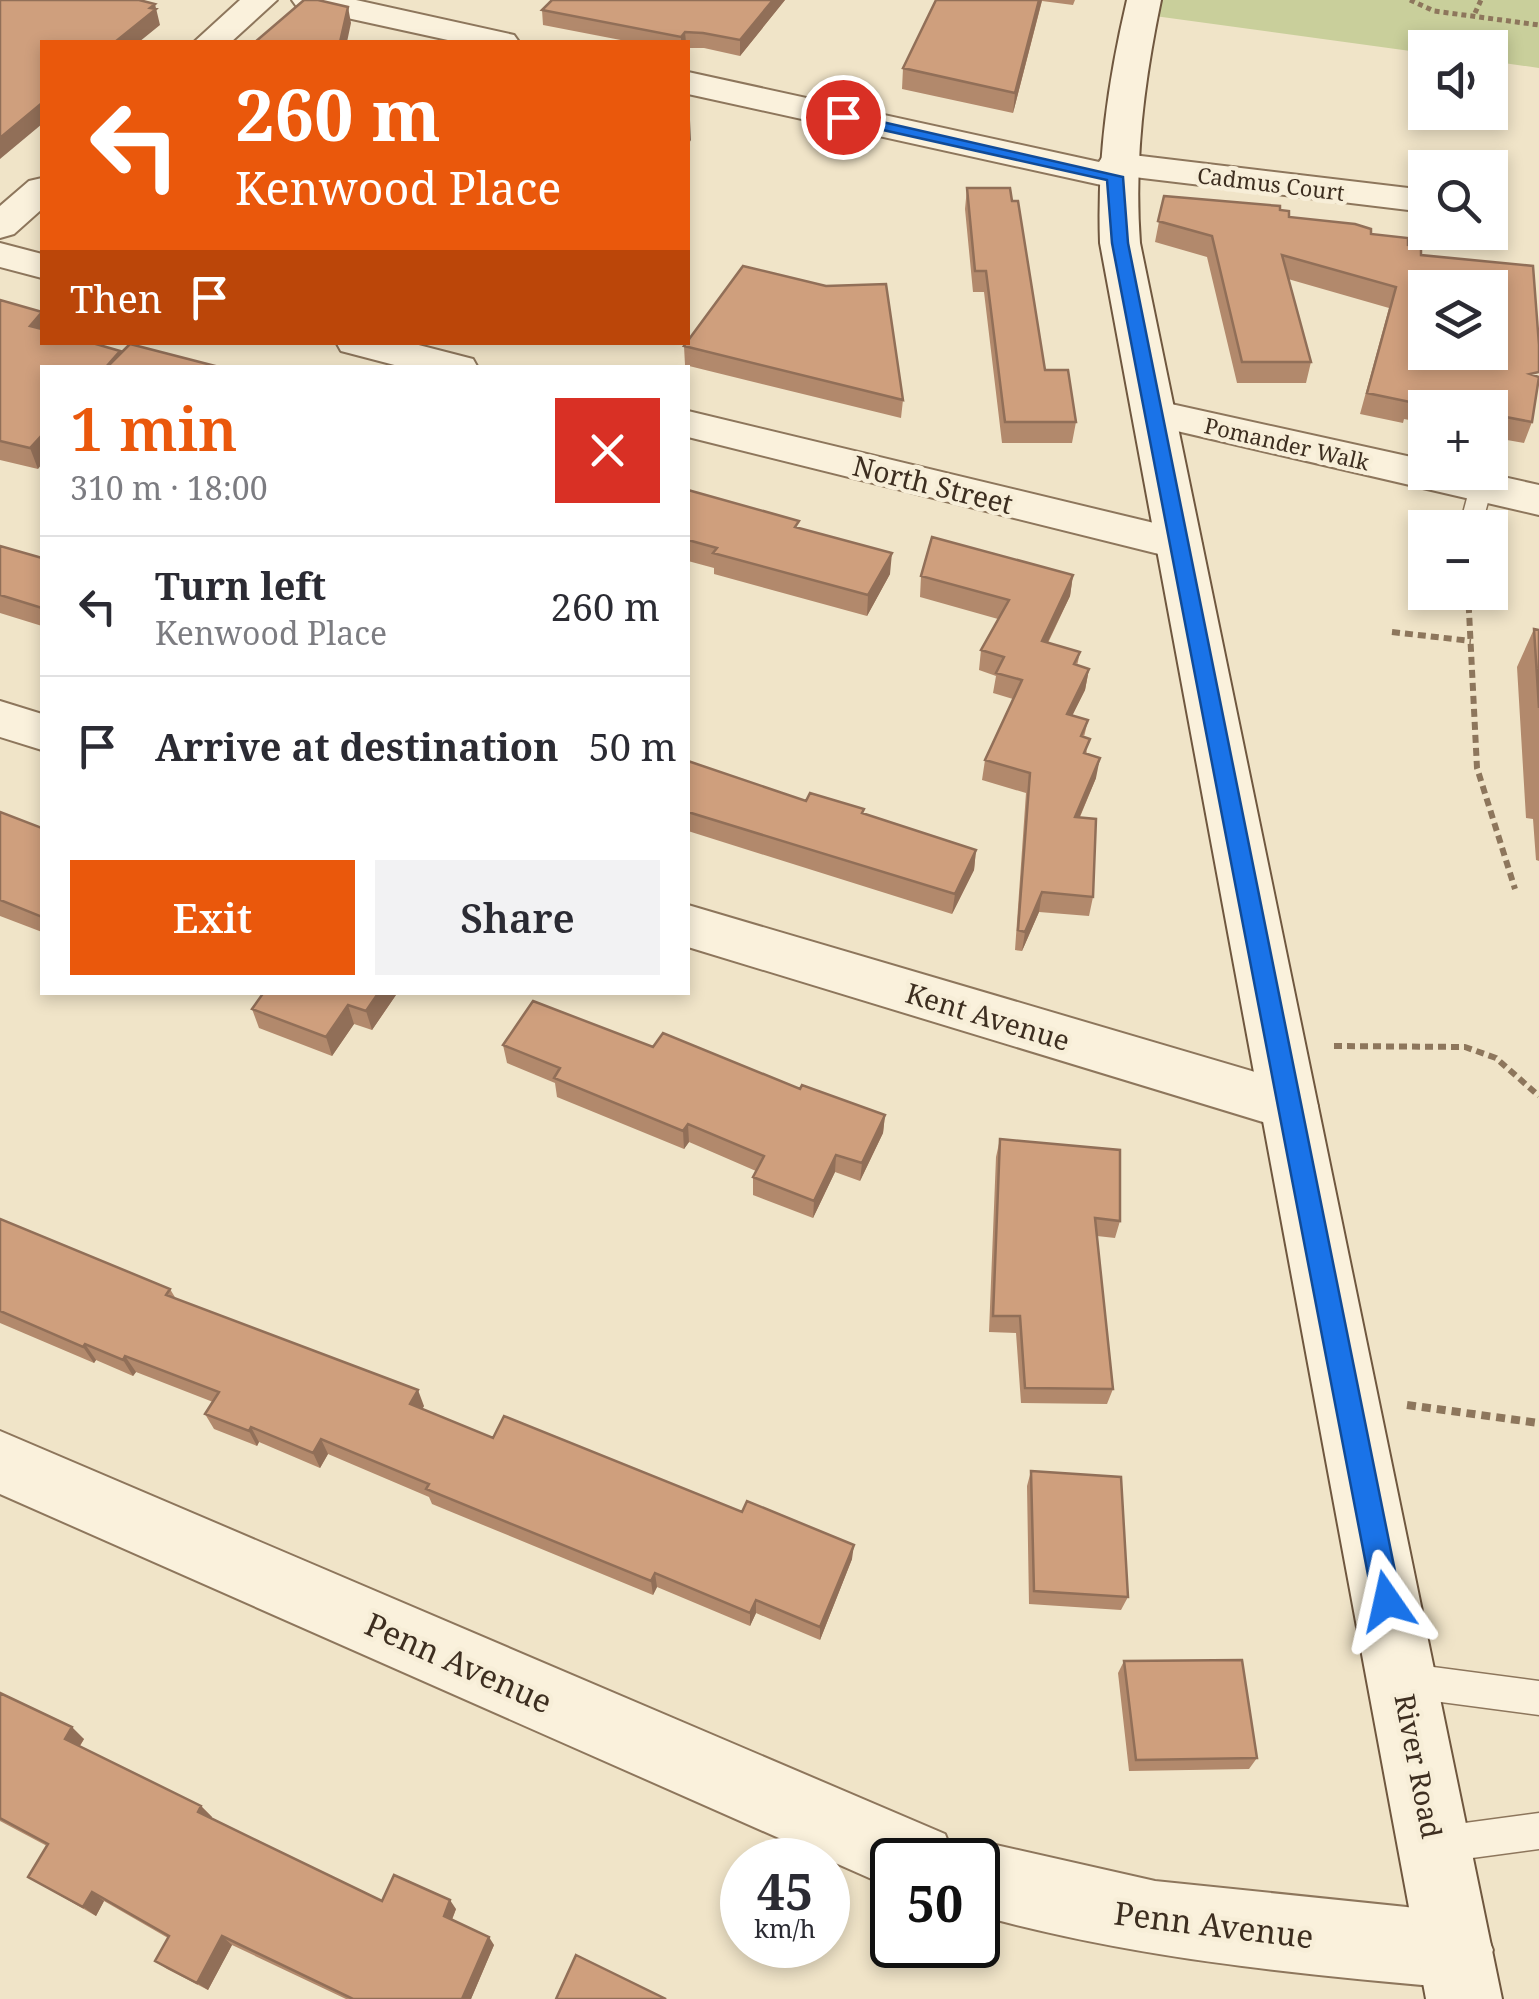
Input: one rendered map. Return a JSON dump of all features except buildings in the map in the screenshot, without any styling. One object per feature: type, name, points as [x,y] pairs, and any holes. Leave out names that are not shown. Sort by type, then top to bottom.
[{"type":"street","points":[[213,40],[260,0]]},
{"type":"street","points":[[308,0],[493,40]]},
{"type":"street","name":"River Road","points":[[1144,0],[1120,104],[1116,171],[1120,243],[1460,1975]]},
{"type":"street","name":"Cadmus Court","points":[[690,83],[1116,171],[1408,199]]},
{"type":"street","points":[[0,226],[40,191]]},
{"type":"street","points":[[0,255],[40,265]]},
{"type":"street","points":[[368,345],[446,365]]},
{"type":"street","name":"Pomander Walk","points":[[1153,413],[1476,507],[1539,500]]},
{"type":"street","name":"North Street","points":[[690,424],[1179,544]]},
{"type":"street","points":[[0,719],[40,731]]},
{"type":"street","name":"Kent Avenue","points":[[690,927],[1289,1106]]},
{"type":"street","name":"Penn Avenue","points":[[0,1462],[870,1842]]},
{"type":"street","name":"Penn Avenue","points":[[1000,1885],[1057,1902],[1460,1975]]},
{"type":"lane","points":[[1403,1680],[1539,1698]]},
{"type":"lane","points":[[1434,1845],[1539,1832]]},
{"type":"path","points":[[1410,0],[1428,11],[1475,13],[1539,25]]},
{"type":"path","points":[[1475,13],[1481,0]]},
{"type":"path","points":[[1469,610],[1477,768],[1515,888]]},
{"type":"path","points":[[1392,632],[1471,640]]},
{"type":"path","points":[[1277,1045],[1465,1047],[1496,1058],[1539,1096]]},
{"type":"path","points":[[1346,1398],[1539,1423]]},
{"type":"green space","points":[[1144,0],[1539,0],[1539,68],[1508,64],[1508,30],[1408,30],[1408,51],[1140,14]]},
{"type":"route","points":[[843,117],[1115,177],[1120,243],[1387,1601]]}]
